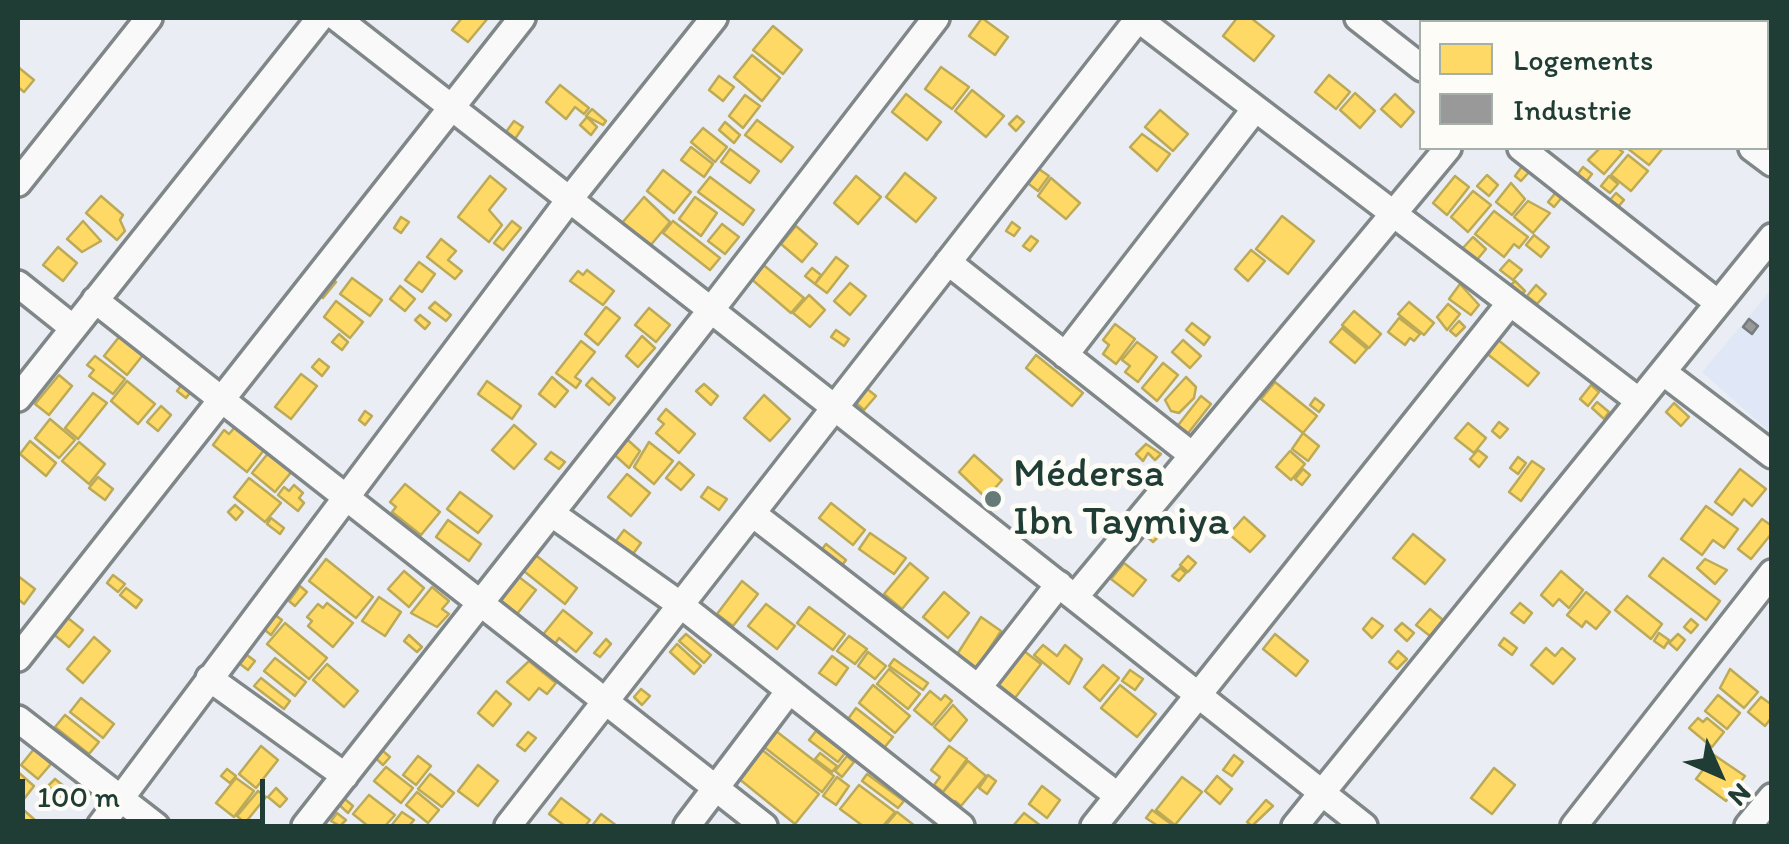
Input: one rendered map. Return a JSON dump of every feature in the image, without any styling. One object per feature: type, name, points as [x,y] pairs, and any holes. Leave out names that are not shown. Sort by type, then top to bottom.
[{"type":"street","points":[[18,183],[150,18]]},
{"type":"street","points":[[18,398],[320,18]]},
{"type":"street","points":[[337,18],[1364,826]]},
{"type":"street","points":[[18,658],[522,18]]},
{"type":"street","points":[[100,826],[570,200],[714,18]]},
{"type":"street","points":[[305,826],[936,18]]},
{"type":"street","points":[[508,826],[1138,18],[1639,401]]},
{"type":"street","points":[[1358,18],[1419,66]]},
{"type":"street","points":[[1066,355],[1256,109]]},
{"type":"street","points":[[978,688],[1192,456],[1446,150]]},
{"type":"street","points":[[1524,150],[1718,304]]},
{"type":"street","points":[[1295,826],[1772,237]]},
{"type":"street","points":[[948,262],[1192,456]]},
{"type":"street","points":[[18,284],[74,328]]},
{"type":"street","points":[[95,300],[764,826]]},
{"type":"street","points":[[1094,826],[1510,304]]},
{"type":"street","points":[[1662,372],[1772,455]]},
{"type":"street","points":[[551,514],[682,606],[961,826]]},
{"type":"street","points":[[753,514],[1118,796]]},
{"type":"street","points":[[1574,826],[1772,573]]},
{"type":"street","points":[[209,678],[345,776]]},
{"type":"street","points":[[687,826],[789,692]]},
{"type":"street","points":[[18,719],[156,826]]},
{"type":"street","points":[[1748,826],[1772,797]]},
{"type":"shaded area","points":[[1771,290],[1771,433],[1702,372]]},
{"type":"building: Logements","points":[[462,18],[488,18],[468,42],[452,30]]},
{"type":"building: Logements","points":[[982,18],[1008,37],[995,55],[969,36]]},
{"type":"building: Logements","points":[[1237,18],[1251,18],[1274,36],[1254,61],[1223,36]]},
{"type":"building: Logements","points":[[773,26],[802,50],[783,74],[753,50]]},
{"type":"building: Logements","points":[[752,55],[780,78],[762,101],[734,77]]},
{"type":"building: Logements","points":[[18,67],[34,80],[24,92],[18,87]]},
{"type":"building: Logements","points":[[941,67],[969,87],[952,109],[925,89]]},
{"type":"building: Logements","points":[[1329,75],[1350,92],[1336,109],[1315,92]]},
{"type":"building: Logements","points":[[719,76],[734,87],[723,101],[709,90]]},
{"type":"building: Logements","points":[[560,85],[589,108],[584,114],[575,107],[566,119],[546,102]]},
{"type":"building: Logements","points":[[972,90],[1004,116],[986,137],[955,111]]},
{"type":"building: Logements","points":[[1355,93],[1375,111],[1360,128],[1340,110]]},
{"type":"building: Logements","points":[[906,94],[941,122],[927,140],[892,112]]},
{"type":"building: Logements","points":[[1395,94],[1414,112],[1401,127],[1381,109]]},
{"type":"building: Logements","points":[[745,95],[760,106],[743,128],[729,116]]},
{"type":"building: Logements","points":[[592,109],[606,121],[603,125],[586,116]]},
{"type":"building: Logements","points":[[1160,110],[1188,134],[1173,151],[1145,127]]},
{"type":"building: Logements","points":[[1017,116],[1024,122],[1016,131],[1009,124]]},
{"type":"building: Logements","points":[[587,117],[597,127],[591,135],[580,125]]},
{"type":"building: Logements","points":[[757,120],[793,147],[781,162],[745,135]]},
{"type":"building: Logements","points":[[514,121],[523,127],[515,139],[506,132]]},
{"type":"building: Logements","points":[[725,122],[740,135],[734,143],[719,130]]},
{"type":"building: Logements","points":[[703,128],[727,147],[715,162],[691,142]]},
{"type":"building: Logements","points":[[1142,134],[1170,154],[1157,171],[1130,147]]},
{"type":"building: Logements","points":[[691,147],[713,164],[704,177],[681,160]]},
{"type":"building: Logements","points":[[730,149],[759,171],[750,183],[721,162]]},
{"type":"building: Logements","points":[[1598,150],[1623,152],[1604,174],[1588,160]]},
{"type":"building: Logements","points":[[1630,150],[1661,150],[1649,165]]},
{"type":"building: Logements","points":[[1628,155],[1648,171],[1631,191],[1611,175]]},
{"type":"building: Logements","points":[[1523,165],[1530,171],[1521,181],[1515,176]]},
{"type":"building: Logements","points":[[1036,167],[1049,176],[1038,191],[1025,181]]},
{"type":"building: Logements","points":[[1583,167],[1592,174],[1586,182],[1577,175]]},
{"type":"building: Logements","points":[[663,170],[691,192],[674,213],[647,191]]},
{"type":"building: Logements","points":[[905,173],[936,198],[916,222],[886,197]]},
{"type":"building: Logements","points":[[1487,175],[1498,185],[1489,196],[1477,186]]},
{"type":"building: Logements","points":[[490,176],[506,189],[489,210],[502,225],[489,242],[458,217]]},
{"type":"building: Logements","points":[[856,176],[881,197],[858,224],[834,203]]},
{"type":"building: Logements","points":[[1455,176],[1469,187],[1447,215],[1433,203]]},
{"type":"building: Logements","points":[[1609,176],[1618,184],[1610,193],[1601,186]]},
{"type":"building: Logements","points":[[710,177],[754,210],[743,225],[698,192]]},
{"type":"building: Logements","points":[[1051,178],[1080,203],[1066,219],[1038,196]]},
{"type":"building: Logements","points":[[1511,183],[1525,199],[1512,215],[1496,202]]},
{"type":"building: Logements","points":[[1473,191],[1491,205],[1468,232],[1451,217]]},
{"type":"building: Logements","points":[[1557,191],[1563,196],[1554,207],[1548,202]]},
{"type":"building: Logements","points":[[1616,193],[1624,200],[1618,207],[1610,200]]},
{"type":"building: Logements","points":[[101,196],[123,215],[120,220],[125,231],[117,240],[86,213]]},
{"type":"building: Logements","points":[[644,197],[670,222],[650,246],[622,223]]},
{"type":"building: Logements","points":[[695,197],[717,213],[701,236],[679,219]]},
{"type":"building: Logements","points":[[1528,201],[1550,213],[1533,233],[1514,217]]},
{"type":"building: Logements","points":[[1494,211],[1528,237],[1519,248],[1514,244],[1504,257],[1475,234]]},
{"type":"building: Logements","points":[[1282,216],[1314,241],[1288,274],[1256,249]]},
{"type":"building: Logements","points":[[401,217],[409,222],[401,233],[394,228]]},
{"type":"building: Logements","points":[[83,221],[101,241],[82,252],[67,239]]},
{"type":"building: Logements","points":[[512,221],[521,228],[503,250],[494,243]]},
{"type":"building: Logements","points":[[673,221],[720,258],[710,270],[663,233]]},
{"type":"building: Logements","points":[[1012,222],[1020,228],[1014,236],[1006,231]]},
{"type":"building: Logements","points":[[722,224],[739,237],[725,254],[708,241]]},
{"type":"building: Logements","points":[[796,226],[817,244],[802,262],[781,244]]},
{"type":"building: Logements","points":[[1534,235],[1549,247],[1541,257],[1526,245]]},
{"type":"building: Logements","points":[[1031,236],[1038,241],[1030,251],[1023,246]]},
{"type":"building: Logements","points":[[1473,237],[1486,249],[1476,261],[1462,249]]},
{"type":"building: Logements","points":[[441,239],[456,251],[448,260],[462,271],[455,279],[427,257]]},
{"type":"building: Logements","points":[[58,247],[77,263],[63,281],[43,265]]},
{"type":"building: Logements","points":[[1251,250],[1265,261],[1248,281],[1235,269]]},
{"type":"building: Logements","points":[[836,257],[848,266],[827,293],[815,284]]},
{"type":"building: Logements","points":[[1509,260],[1522,270],[1513,280],[1500,270]]},
{"type":"building: Logements","points":[[419,262],[435,274],[422,292],[405,280]]},
{"type":"building: Logements","points":[[761,263],[804,298],[791,313],[749,277]]},
{"type":"building: Logements","points":[[812,268],[821,275],[815,284],[805,276]]},
{"type":"building: Logements","points":[[587,270],[614,291],[603,305],[570,281],[578,271],[583,275]]},
{"type":"building: Logements","points":[[329,277],[336,282],[323,298],[316,293]]},
{"type":"building: Logements","points":[[352,278],[382,300],[370,316],[340,294]]},
{"type":"building: Logements","points":[[1515,281],[1525,291],[1519,297],[1509,287]]},
{"type":"building: Logements","points":[[850,283],[866,296],[850,315],[834,301]]},
{"type":"building: Logements","points":[[1460,284],[1479,305],[1471,315],[1449,299]]},
{"type":"building: Logements","points":[[1536,285],[1546,294],[1537,304],[1527,296]]},
{"type":"building: Logements","points":[[400,286],[415,299],[405,311],[390,299]]},
{"type":"building: Logements","points":[[809,295],[825,310],[810,327],[793,313]]},
{"type":"building: Logements","points":[[336,301],[363,322],[350,338],[324,317]]},
{"type":"building: Logements","points":[[435,302],[451,315],[446,321],[429,308]]},
{"type":"building: Logements","points":[[1409,302],[1434,323],[1424,335],[1398,314]]},
{"type":"building: Logements","points":[[1448,304],[1460,314],[1447,330],[1437,317]]},
{"type":"building: Logements","points":[[606,307],[620,318],[598,345],[585,334]]},
{"type":"building: Logements","points":[[649,308],[670,325],[656,342],[635,325]]},
{"type":"building: Logements","points":[[1354,311],[1381,334],[1369,348],[1342,325]]},
{"type":"building: Logements","points":[[420,315],[430,323],[425,329],[415,320]]},
{"type":"building: Logements","points":[[1399,318],[1420,334],[1405,345],[1388,332]]},
{"type":"building: Logements","points":[[1459,321],[1465,327],[1456,336],[1450,331]]},
{"type":"building: Logements","points":[[1192,323],[1210,337],[1204,345],[1186,330]]},
{"type":"building: Logements","points":[[1115,324],[1135,339],[1116,364],[1103,354],[1109,345],[1103,340]]},
{"type":"building: Logements","points":[[1342,328],[1367,349],[1355,363],[1330,342]]},
{"type":"building: Logements","points":[[836,330],[849,339],[844,346],[831,337]]},
{"type":"building: Logements","points":[[339,334],[348,342],[342,350],[332,342]]},
{"type":"building: Logements","points":[[1492,335],[1539,373],[1528,386],[1481,349]]},
{"type":"building: Logements","points":[[642,336],[655,348],[638,367],[626,356]]},
{"type":"building: Logements","points":[[119,337],[143,355],[127,375],[104,356]]},
{"type":"building: Logements","points":[[1183,340],[1201,356],[1190,368],[1172,352]]},
{"type":"building: Logements","points":[[581,341],[595,352],[575,377],[581,381],[576,388],[556,373]]},
{"type":"building: Logements","points":[[1137,342],[1157,357],[1138,382],[1125,372],[1130,366],[1122,360]]},
{"type":"building: Logements","points":[[1036,355],[1083,393],[1072,406],[1026,368]]},
{"type":"building: Logements","points":[[95,356],[125,379],[113,394],[89,376],[94,370],[87,365]]},
{"type":"building: Logements","points":[[319,359],[329,367],[322,376],[312,367]]},
{"type":"building: Logements","points":[[1163,363],[1178,375],[1157,401],[1142,388]]},
{"type":"building: Logements","points":[[301,374],[317,386],[291,419],[275,407]]},
{"type":"building: Logements","points":[[59,375],[72,386],[49,415],[35,404]]},
{"type":"building: Logements","points":[[552,377],[568,391],[555,407],[539,394]]},
{"type":"building: Logements","points":[[1186,377],[1196,387],[1194,398],[1179,413],[1171,411],[1165,400]]},
{"type":"building: Logements","points":[[592,378],[615,398],[609,405],[586,385]]},
{"type":"building: Logements","points":[[127,381],[155,404],[138,424],[111,401]]},
{"type":"building: Logements","points":[[487,381],[521,406],[512,419],[478,394]]},
{"type":"building: Logements","points":[[1275,382],[1317,416],[1303,433],[1261,399]]},
{"type":"building: Logements","points":[[183,383],[192,390],[186,398],[177,391]]},
{"type":"building: Logements","points":[[704,384],[718,396],[711,405],[696,391]]},
{"type":"building: Logements","points":[[1591,385],[1599,392],[1588,406],[1580,399]]},
{"type":"building: Logements","points":[[866,388],[876,396],[864,410],[854,401]]},
{"type":"building: Logements","points":[[93,393],[107,403],[78,439],[65,428]]},
{"type":"building: Logements","points":[[764,395],[790,419],[770,441],[744,418]]},
{"type":"building: Logements","points":[[1201,396],[1211,404],[1182,441],[1172,433]]},
{"type":"building: Logements","points":[[1315,398],[1324,405],[1319,412],[1310,405]]},
{"type":"building: Logements","points":[[1597,402],[1609,412],[1604,419],[1592,408]]},
{"type":"building: Logements","points":[[1674,403],[1689,417],[1681,426],[1666,412]]},
{"type":"building: Logements","points":[[161,406],[171,415],[158,431],[147,422]]},
{"type":"building: Logements","points":[[666,409],[695,434],[679,453],[656,433],[664,424],[658,419]]},
{"type":"building: Logements","points":[[365,411],[372,416],[365,425],[359,420]]},
{"type":"building: Logements","points":[[50,419],[75,440],[59,458],[35,438]]},
{"type":"building: Logements","points":[[1499,422],[1508,429],[1500,438],[1492,431]]},
{"type":"building: Logements","points":[[1468,423],[1486,438],[1474,453],[1455,438]]},
{"type":"building: Logements","points":[[514,425],[536,444],[514,469],[492,450]]},
{"type":"building: Logements","points":[[235,427],[264,450],[247,472],[213,445],[224,430],[229,434]]},
{"type":"building: Logements","points":[[620,433],[640,451],[629,468],[607,448]]},
{"type":"building: Logements","points":[[1303,433],[1319,446],[1308,461],[1292,449]]},
{"type":"building: Logements","points":[[30,441],[56,463],[46,476],[20,454]]},
{"type":"building: Logements","points":[[79,442],[105,464],[89,484],[62,461]]},
{"type":"building: Logements","points":[[649,442],[673,461],[654,484],[634,467]]},
{"type":"building: Logements","points":[[1146,444],[1161,454],[1155,460],[1148,453],[1143,461],[1136,454]]},
{"type":"building: Logements","points":[[1478,450],[1487,457],[1479,467],[1470,459]]},
{"type":"building: Logements","points":[[270,451],[293,470],[275,492],[252,473]]},
{"type":"building: Logements","points":[[1290,451],[1305,464],[1291,480],[1276,467]]},
{"type":"building: Logements","points":[[551,452],[565,462],[559,469],[545,459]]},
{"type":"building: Logements","points":[[974,455],[1002,480],[986,498],[959,472]]},
{"type":"building: Logements","points":[[1518,457],[1526,463],[1518,474],[1510,468]]},
{"type":"building: Logements","points":[[1532,461],[1544,469],[1521,501],[1509,492]]},
{"type":"building: Logements","points":[[679,462],[694,475],[681,490],[666,478]]},
{"type":"building: Logements","points":[[1303,469],[1310,475],[1302,485],[1295,479]]},
{"type":"building: Logements","points":[[1740,469],[1766,489],[1752,506],[1744,499],[1732,515],[1715,502]]},
{"type":"building: Logements","points":[[627,474],[650,493],[631,516],[608,497]]},
{"type":"building: Logements","points":[[98,477],[113,489],[105,500],[89,488]]},
{"type":"building: Logements","points":[[249,478],[281,503],[265,522],[234,497]]},
{"type":"building: Logements","points":[[405,484],[440,512],[421,535],[392,512],[396,507],[390,502]]},
{"type":"building: Logements","points":[[294,485],[303,493],[299,498],[304,503],[298,511],[278,495],[284,487],[289,491]]},
{"type":"building: Logements","points":[[708,487],[727,499],[719,510],[701,497]]},
{"type":"building: Logements","points":[[460,492],[492,516],[478,533],[447,509]]},
{"type":"building: Logements","points":[[831,503],[865,530],[853,545],[819,518]]},
{"type":"building: Logements","points":[[235,505],[243,512],[236,520],[228,512]]},
{"type":"building: Logements","points":[[1706,506],[1738,529],[1724,548],[1713,540],[1702,555],[1681,539]]},
{"type":"building: Logements","points":[[1244,517],[1265,536],[1250,552],[1229,534]]},
{"type":"building: Logements","points":[[271,518],[284,528],[280,534],[267,524]]},
{"type":"building: Logements","points":[[1762,519],[1772,526],[1772,533],[1751,559],[1738,549]]},
{"type":"building: Logements","points":[[448,520],[481,544],[469,561],[436,537]]},
{"type":"building: Logements","points":[[1152,527],[1160,535],[1153,542],[1145,535]]},
{"type":"building: Logements","points":[[624,530],[641,543],[630,558],[613,545]]},
{"type":"building: Logements","points":[[870,533],[906,558],[894,574],[859,549]]},
{"type":"building: Logements","points":[[1413,534],[1445,560],[1425,584],[1393,558]]},
{"type":"building: Logements","points":[[826,544],[846,560],[840,568],[820,552]]},
{"type":"building: Logements","points":[[533,553],[577,588],[565,604],[520,568]]},
{"type":"building: Logements","points":[[1188,556],[1196,563],[1188,572],[1180,565]]},
{"type":"building: Logements","points":[[1663,558],[1720,601],[1706,620],[1649,576]]},
{"type":"building: Logements","points":[[326,559],[373,597],[356,618],[309,581]]},
{"type":"building: Logements","points":[[1705,559],[1727,570],[1715,584],[1697,568]]},
{"type":"building: Logements","points":[[910,563],[928,578],[902,609],[884,594]]},
{"type":"building: Logements","points":[[1124,563],[1146,580],[1133,596],[1111,579]]},
{"type":"building: Logements","points":[[1180,568],[1186,573],[1179,581],[1172,576]]},
{"type":"building: Logements","points":[[404,571],[424,588],[409,607],[388,589]]},
{"type":"building: Logements","points":[[1561,571],[1583,590],[1569,608],[1559,599],[1553,606],[1541,595]]},
{"type":"building: Logements","points":[[515,574],[536,590],[517,614],[497,598]]},
{"type":"building: Logements","points":[[113,575],[125,584],[118,592],[107,583]]},
{"type":"building: Logements","points":[[18,576],[35,589],[24,604],[18,599]]},
{"type":"building: Logements","points":[[742,581],[758,594],[733,626],[717,614]]},
{"type":"building: Logements","points":[[300,586],[307,592],[295,606],[289,601]]},
{"type":"building: Logements","points":[[432,587],[449,601],[442,609],[449,614],[437,627],[411,613]]},
{"type":"building: Logements","points":[[126,588],[142,600],[136,608],[120,595]]},
{"type":"building: Logements","points":[[944,592],[969,613],[948,638],[923,617]]},
{"type":"building: Logements","points":[[1586,592],[1610,612],[1596,629],[1586,621],[1582,627],[1567,615]]},
{"type":"building: Logements","points":[[1627,596],[1662,624],[1651,639],[1615,610]]},
{"type":"building: Logements","points":[[379,597],[401,612],[385,636],[362,621]]},
{"type":"building: Logements","points":[[327,603],[353,623],[333,647],[308,626],[312,621],[307,617],[318,604],[323,608]]},
{"type":"building: Logements","points":[[1520,603],[1532,613],[1524,623],[1511,613]]},
{"type":"building: Logements","points":[[766,604],[795,626],[777,649],[748,626]]},
{"type":"building: Logements","points":[[809,607],[845,634],[833,650],[797,623]]},
{"type":"building: Logements","points":[[1430,609],[1443,620],[1430,636],[1416,625]]},
{"type":"building: Logements","points":[[563,610],[592,633],[576,652],[559,638],[553,647],[541,637]]},
{"type":"building: Logements","points":[[271,612],[282,620],[271,635],[260,626]]},
{"type":"building: Logements","points":[[64,615],[83,630],[69,647],[51,632]]},
{"type":"building: Logements","points":[[981,617],[1001,631],[976,669],[956,656]]},
{"type":"building: Logements","points":[[1372,618],[1383,626],[1372,638],[1363,629]]},
{"type":"building: Logements","points":[[1691,619],[1698,625],[1691,633],[1684,627]]},
{"type":"building: Logements","points":[[285,623],[327,658],[309,679],[267,644]]},
{"type":"building: Logements","points":[[1402,623],[1414,633],[1407,641],[1395,630]]},
{"type":"building: Logements","points":[[1659,633],[1669,640],[1664,648],[1654,641]]},
{"type":"building: Logements","points":[[686,634],[711,655],[704,663],[679,641]]},
{"type":"building: Logements","points":[[1275,634],[1308,661],[1296,676],[1263,649]]},
{"type":"building: Logements","points":[[1678,634],[1685,640],[1677,650],[1669,643]]},
{"type":"building: Logements","points":[[409,635],[422,647],[417,652],[404,641]]},
{"type":"building: Logements","points":[[849,636],[867,649],[855,664],[837,651]]},
{"type":"building: Logements","points":[[94,637],[110,651],[83,683],[67,669]]},
{"type":"building: Logements","points":[[1504,638],[1517,648],[1512,655],[1499,645]]},
{"type":"building: Logements","points":[[606,639],[611,644],[600,657],[594,653]]},
{"type":"building: Logements","points":[[677,644],[701,666],[694,674],[670,652]]},
{"type":"building: Logements","points":[[1043,645],[1057,656],[1065,645],[1082,659],[1069,684],[1034,655]]},
{"type":"building: Logements","points":[[1546,648],[1555,656],[1562,648],[1575,659],[1553,684],[1531,665]]},
{"type":"building: Logements","points":[[1024,651],[1041,664],[1015,698],[998,684]]},
{"type":"building: Logements","points":[[1398,651],[1407,659],[1397,669],[1389,662]]},
{"type":"building: Logements","points":[[868,652],[886,666],[875,679],[858,666]]},
{"type":"building: Logements","points":[[247,655],[255,661],[248,670],[240,664]]},
{"type":"building: Logements","points":[[832,656],[848,668],[836,685],[819,673]]},
{"type":"building: Logements","points":[[275,658],[306,682],[295,696],[264,671]]},
{"type":"building: Logements","points":[[894,659],[928,683],[923,690],[889,666]]},
{"type":"building: Logements","points":[[529,661],[556,683],[547,694],[539,688],[529,700],[507,682]]},
{"type":"building: Logements","points":[[327,664],[358,691],[344,707],[313,680]]},
{"type":"building: Logements","points":[[1103,665],[1119,678],[1100,701],[1084,687]]},
{"type":"building: Logements","points":[[889,669],[920,694],[908,709],[877,684]]},
{"type":"building: Logements","points":[[1730,669],[1758,692],[1744,708],[1720,688]]},
{"type":"building: Logements","points":[[1130,670],[1143,679],[1135,690],[1122,681]]},
{"type":"building: Logements","points":[[261,678],[290,701],[284,709],[254,686]]},
{"type":"building: Logements","points":[[873,685],[910,716],[895,733],[859,703]]},
{"type":"building: Logements","points":[[1120,685],[1156,714],[1137,737],[1101,708]]},
{"type":"building: Logements","points":[[641,689],[650,696],[642,705],[634,697]]},
{"type":"building: Logements","points":[[496,691],[511,704],[493,726],[478,713]]},
{"type":"building: Logements","points":[[930,691],[941,700],[945,695],[952,701],[932,725],[914,710]]},
{"type":"building: Logements","points":[[1718,695],[1740,713],[1727,729],[1705,711]]},
{"type":"building: Logements","points":[[1761,697],[1772,705],[1772,717],[1765,726],[1748,712]]},
{"type":"building: Logements","points":[[81,698],[114,724],[103,738],[70,712]]},
{"type":"building: Logements","points":[[953,705],[967,720],[950,741],[934,727]]},
{"type":"building: Logements","points":[[856,708],[893,737],[884,748],[848,719]]},
{"type":"building: Logements","points":[[65,715],[99,742],[89,754],[55,727]]},
{"type":"building: Logements","points":[[1698,718],[1703,722],[1707,718],[1724,732],[1712,747],[1689,728]]},
{"type":"building: Logements","points":[[776,731],[834,776],[822,792],[764,747]]},
{"type":"building: Logements","points":[[816,731],[845,753],[838,762],[809,740]]},
{"type":"building: Logements","points":[[528,732],[536,738],[525,751],[517,745]]},
{"type":"building: Logements","points":[[376,745],[390,757],[383,765],[370,753]]},
{"type":"building: Logements","points":[[261,746],[278,760],[256,788],[239,774]]},
{"type":"building: Logements","points":[[949,746],[967,759],[943,792],[934,785],[940,777],[931,770]]},
{"type":"building: Logements","points":[[34,749],[51,764],[38,779],[21,765]]},
{"type":"building: Logements","points":[[761,749],[819,794],[795,824],[738,778]]},
{"type":"building: Logements","points":[[820,753],[837,766],[832,772],[815,759]]},
{"type":"building: Logements","points":[[1234,755],[1243,762],[1232,776],[1223,770]]},
{"type":"building: Logements","points":[[1714,755],[1745,776],[1726,801],[1696,779]]},
{"type":"building: Logements","points":[[418,756],[431,766],[416,785],[403,775]]},
{"type":"building: Logements","points":[[847,756],[854,762],[842,777],[835,771]]},
{"type":"building: Logements","points":[[968,761],[986,776],[961,806],[955,801],[951,806],[940,796]]},
{"type":"building: Logements","points":[[478,765],[498,781],[478,806],[458,791]]},
{"type":"building: Logements","points":[[386,767],[413,788],[401,803],[374,781]]},
{"type":"building: Logements","points":[[1494,768],[1515,785],[1492,814],[1471,798]]},
{"type":"building: Logements","points":[[227,769],[236,776],[230,783],[221,776]]},
{"type":"building: Logements","points":[[18,772],[34,786],[24,799],[18,793]]},
{"type":"building: Logements","points":[[430,774],[454,793],[442,807],[418,789]]},
{"type":"building: Logements","points":[[867,774],[904,801],[898,808],[862,781]]},
{"type":"building: Logements","points":[[988,775],[996,781],[987,794],[979,788]]},
{"type":"building: Logements","points":[[1217,776],[1232,789],[1220,804],[1205,791]]},
{"type":"building: Logements","points":[[837,777],[849,786],[836,805],[823,796]]},
{"type":"building: Logements","points":[[1182,777],[1202,792],[1175,825],[1156,810]]},
{"type":"building: Logements","points":[[236,778],[254,791],[234,817],[216,803]]},
{"type":"building: Logements","points":[[55,779],[70,791],[64,799],[48,786]]},
{"type":"building: Logements","points":[[859,785],[895,812],[883,826],[863,826],[840,809]]},
{"type":"building: Logements","points":[[1042,786],[1060,800],[1047,818],[1029,804]]},
{"type":"building: Logements","points":[[276,788],[287,799],[280,807],[268,797]]},
{"type":"building: Logements","points":[[258,791],[266,797],[245,823],[237,816]]},
{"type":"building: Logements","points":[[417,792],[439,810],[428,823],[406,805]]},
{"type":"building: Logements","points":[[339,794],[353,806],[348,813],[334,800]]},
{"type":"building: Logements","points":[[369,795],[395,815],[385,826],[368,826],[353,814]]},
{"type":"building: Logements","points":[[561,798],[590,820],[585,826],[565,826],[549,814]]},
{"type":"building: Logements","points":[[1266,800],[1273,806],[1252,826],[1247,822]]},
{"type":"building: Logements","points":[[18,805],[35,820],[30,826],[18,826]]},
{"type":"building: Logements","points":[[1152,810],[1174,826],[1158,826],[1146,818]]},
{"type":"building: Logements","points":[[402,812],[414,820],[409,826],[391,826]]},
{"type":"building: Logements","points":[[897,812],[915,826],[885,826]]},
{"type":"building: Logements","points":[[337,813],[346,820],[340,826],[331,821]]},
{"type":"building: Logements","points":[[1024,813],[1041,826],[1013,826]]},
{"type":"building: Logements","points":[[601,814],[617,826],[592,826]]},
{"type":"building: Industrie","points":[[1749,319],[1758,326],[1752,334],[1743,327]]},
{"type":"place","name":"Médersa Ibn Taymiya","points":[[993,499]]}]
